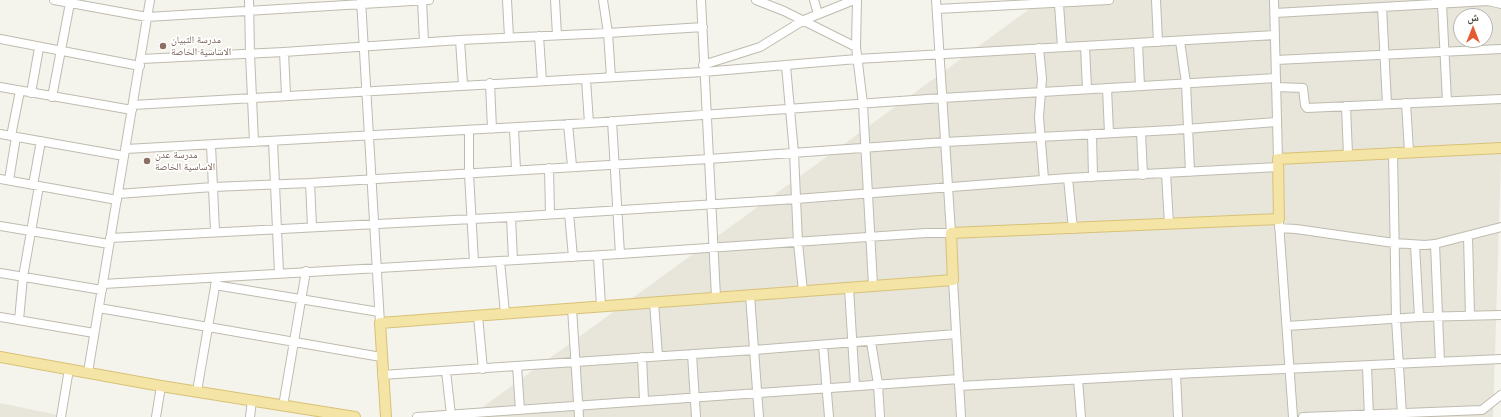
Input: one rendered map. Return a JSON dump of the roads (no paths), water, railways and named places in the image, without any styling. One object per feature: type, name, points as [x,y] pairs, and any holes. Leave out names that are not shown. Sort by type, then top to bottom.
[{"type":"main road","points":[[386,417],[382,375],[380,323],[953,280],[951,233],[1169,224],[1279,223],[1278,163],[1348,155],[1409,151],[1501,148]]},
{"type":"main road","points":[[0,357],[161,386],[355,417]]},
{"type":"street","points":[[54,0],[147,16],[250,10],[281,4],[429,0]]},
{"type":"street","points":[[88,372],[132,107],[141,62],[150,0]]},
{"type":"street","points":[[249,0],[254,142]]},
{"type":"street","points":[[422,0],[424,42]]},
{"type":"street","points":[[507,0],[509,37]]},
{"type":"street","points":[[555,0],[557,35]]},
{"type":"street","points":[[603,0],[608,34],[611,77]]},
{"type":"street","points":[[701,0],[712,248],[716,297]]},
{"type":"street","points":[[814,0],[818,14]]},
{"type":"street","points":[[703,68],[760,46],[804,20],[854,0]]},
{"type":"street","points":[[857,0],[856,47],[863,104],[873,285]]},
{"type":"street","points":[[0,273],[103,287],[216,281],[306,271],[598,256],[871,237],[951,233],[936,0]]},
{"type":"street","points":[[936,9],[1034,2],[1060,4],[1109,0]]},
{"type":"street","points":[[1156,0],[1158,42]]},
{"type":"street","points":[[0,226],[30,232],[110,241],[215,231],[511,217],[711,203],[796,199],[1044,179],[1190,172],[1278,163],[1274,0]]},
{"type":"street","points":[[1340,0],[1341,9]]},
{"type":"street","points":[[761,1],[804,20],[856,47]]},
{"type":"street","points":[[1275,13],[1382,7],[1401,3],[1442,4],[1462,1],[1500,2]]},
{"type":"street","points":[[362,2],[365,90],[375,223],[380,323]]},
{"type":"street","points":[[52,97],[70,3]]},
{"type":"street","points":[[1060,4],[1062,47]]},
{"type":"street","points":[[1442,4],[1447,101]]},
{"type":"street","points":[[1382,7],[1388,104]]},
{"type":"street","points":[[0,40],[39,48],[141,62],[424,42],[509,37],[608,34],[703,27]]},
{"type":"street","points":[[0,86],[52,97],[132,107],[365,90],[586,79],[703,68],[786,66],[857,59],[1275,35]]},
{"type":"street","points":[[539,36],[542,81]]},
{"type":"street","points":[[460,40],[463,85]]},
{"type":"street","points":[[1180,41],[1186,83],[1190,172]]},
{"type":"street","points":[[1138,43],[1140,86]]},
{"type":"street","points":[[1085,46],[1087,89]]},
{"type":"street","points":[[31,93],[39,48]]},
{"type":"street","points":[[1039,48],[1042,79],[1040,93],[1040,137],[1044,179]]},
{"type":"street","points":[[1276,60],[1384,56],[1501,49]]},
{"type":"street","points":[[284,52],[286,95]]},
{"type":"street","points":[[786,66],[794,153],[798,243],[803,291]]},
{"type":"street","points":[[0,134],[41,142],[125,153],[211,144],[514,128],[706,116],[789,108],[1276,78]]},
{"type":"street","points":[[586,79],[589,123]]},
{"type":"street","points":[[490,83],[492,129]]},
{"type":"street","points":[[1276,87],[1303,88],[1305,105],[1307,108],[1501,98]]},
{"type":"street","points":[[1107,88],[1109,133]]},
{"type":"street","points":[[9,180],[13,136],[20,91]]},
{"type":"street","points":[[1406,102],[1409,151]]},
{"type":"street","points":[[1346,106],[1348,155]]},
{"type":"street","points":[[612,121],[616,165],[620,254]]},
{"type":"street","points":[[0,179],[118,197],[213,187],[469,174],[572,166],[616,165],[945,142],[1141,132],[1276,122]]},
{"type":"street","points":[[568,124],[572,166]]},
{"type":"street","points":[[514,128],[516,170]]},
{"type":"street","points":[[469,130],[469,174],[474,262]]},
{"type":"street","points":[[1141,132],[1143,174]]},
{"type":"street","points":[[1092,134],[1093,177]]},
{"type":"street","points":[[273,140],[279,273]]},
{"type":"street","points":[[19,320],[41,142]]},
{"type":"street","points":[[211,144],[215,231]]},
{"type":"street","points":[[1393,152],[1396,318],[1402,414]]},
{"type":"street","points":[[549,168],[550,214]]},
{"type":"street","points":[[1166,173],[1169,224]]},
{"type":"street","points":[[1068,178],[1073,229]]},
{"type":"street","points":[[310,183],[312,226]]},
{"type":"street","points":[[569,213],[573,257]]},
{"type":"street","points":[[511,217],[513,260]]},
{"type":"street","points":[[1294,417],[1279,223],[1296,229],[1415,245],[1435,244],[1501,227]]},
{"type":"street","points":[[1468,236],[1470,315]]},
{"type":"street","points":[[1435,244],[1440,316],[1440,362]]},
{"type":"street","points":[[1415,245],[1419,317]]},
{"type":"street","points":[[598,256],[601,306]]},
{"type":"street","points":[[500,261],[505,314]]},
{"type":"street","points":[[283,406],[306,271]]},
{"type":"street","points":[[953,280],[961,417]]},
{"type":"street","points":[[216,281],[379,312]]},
{"type":"street","points":[[197,391],[216,281]]},
{"type":"street","points":[[849,288],[855,386]]},
{"type":"street","points":[[750,295],[759,417]]},
{"type":"street","points":[[654,302],[658,356]]},
{"type":"street","points":[[99,308],[293,343],[381,357]]},
{"type":"street","points":[[572,308],[579,417]]},
{"type":"street","points":[[1287,326],[1396,318],[1501,315]]},
{"type":"street","points":[[478,316],[484,369]]},
{"type":"street","points":[[0,317],[94,333]]},
{"type":"street","points":[[382,375],[871,342],[956,334]]},
{"type":"street","points":[[871,342],[878,384],[880,417]]},
{"type":"street","points":[[823,345],[829,417]]},
{"type":"street","points":[[692,354],[696,417]]},
{"type":"street","points":[[642,357],[644,400]]},
{"type":"street","points":[[417,417],[501,415],[520,410],[644,400],[694,399],[756,392],[878,384],[1078,380],[1501,359]]},
{"type":"street","points":[[517,366],[520,410]]},
{"type":"street","points":[[1366,366],[1369,416]]},
{"type":"street","points":[[61,417],[69,369]]},
{"type":"street","points":[[446,371],[451,415]]},
{"type":"street","points":[[1176,374],[1178,417]]},
{"type":"street","points":[[1078,380],[1082,417]]},
{"type":"street","points":[[156,417],[161,386]]},
{"type":"street","points":[[1303,417],[1402,414],[1424,415],[1482,410],[1501,395]]},
{"type":"street","points":[[250,417],[252,400]]},
{"type":"place","name":"مدرسة التبيان الاساسية الخاصة","points":[[163,46]]},
{"type":"place","name":"مدرسة عدن الاساسية الخاصة","points":[[147,161]]}]
